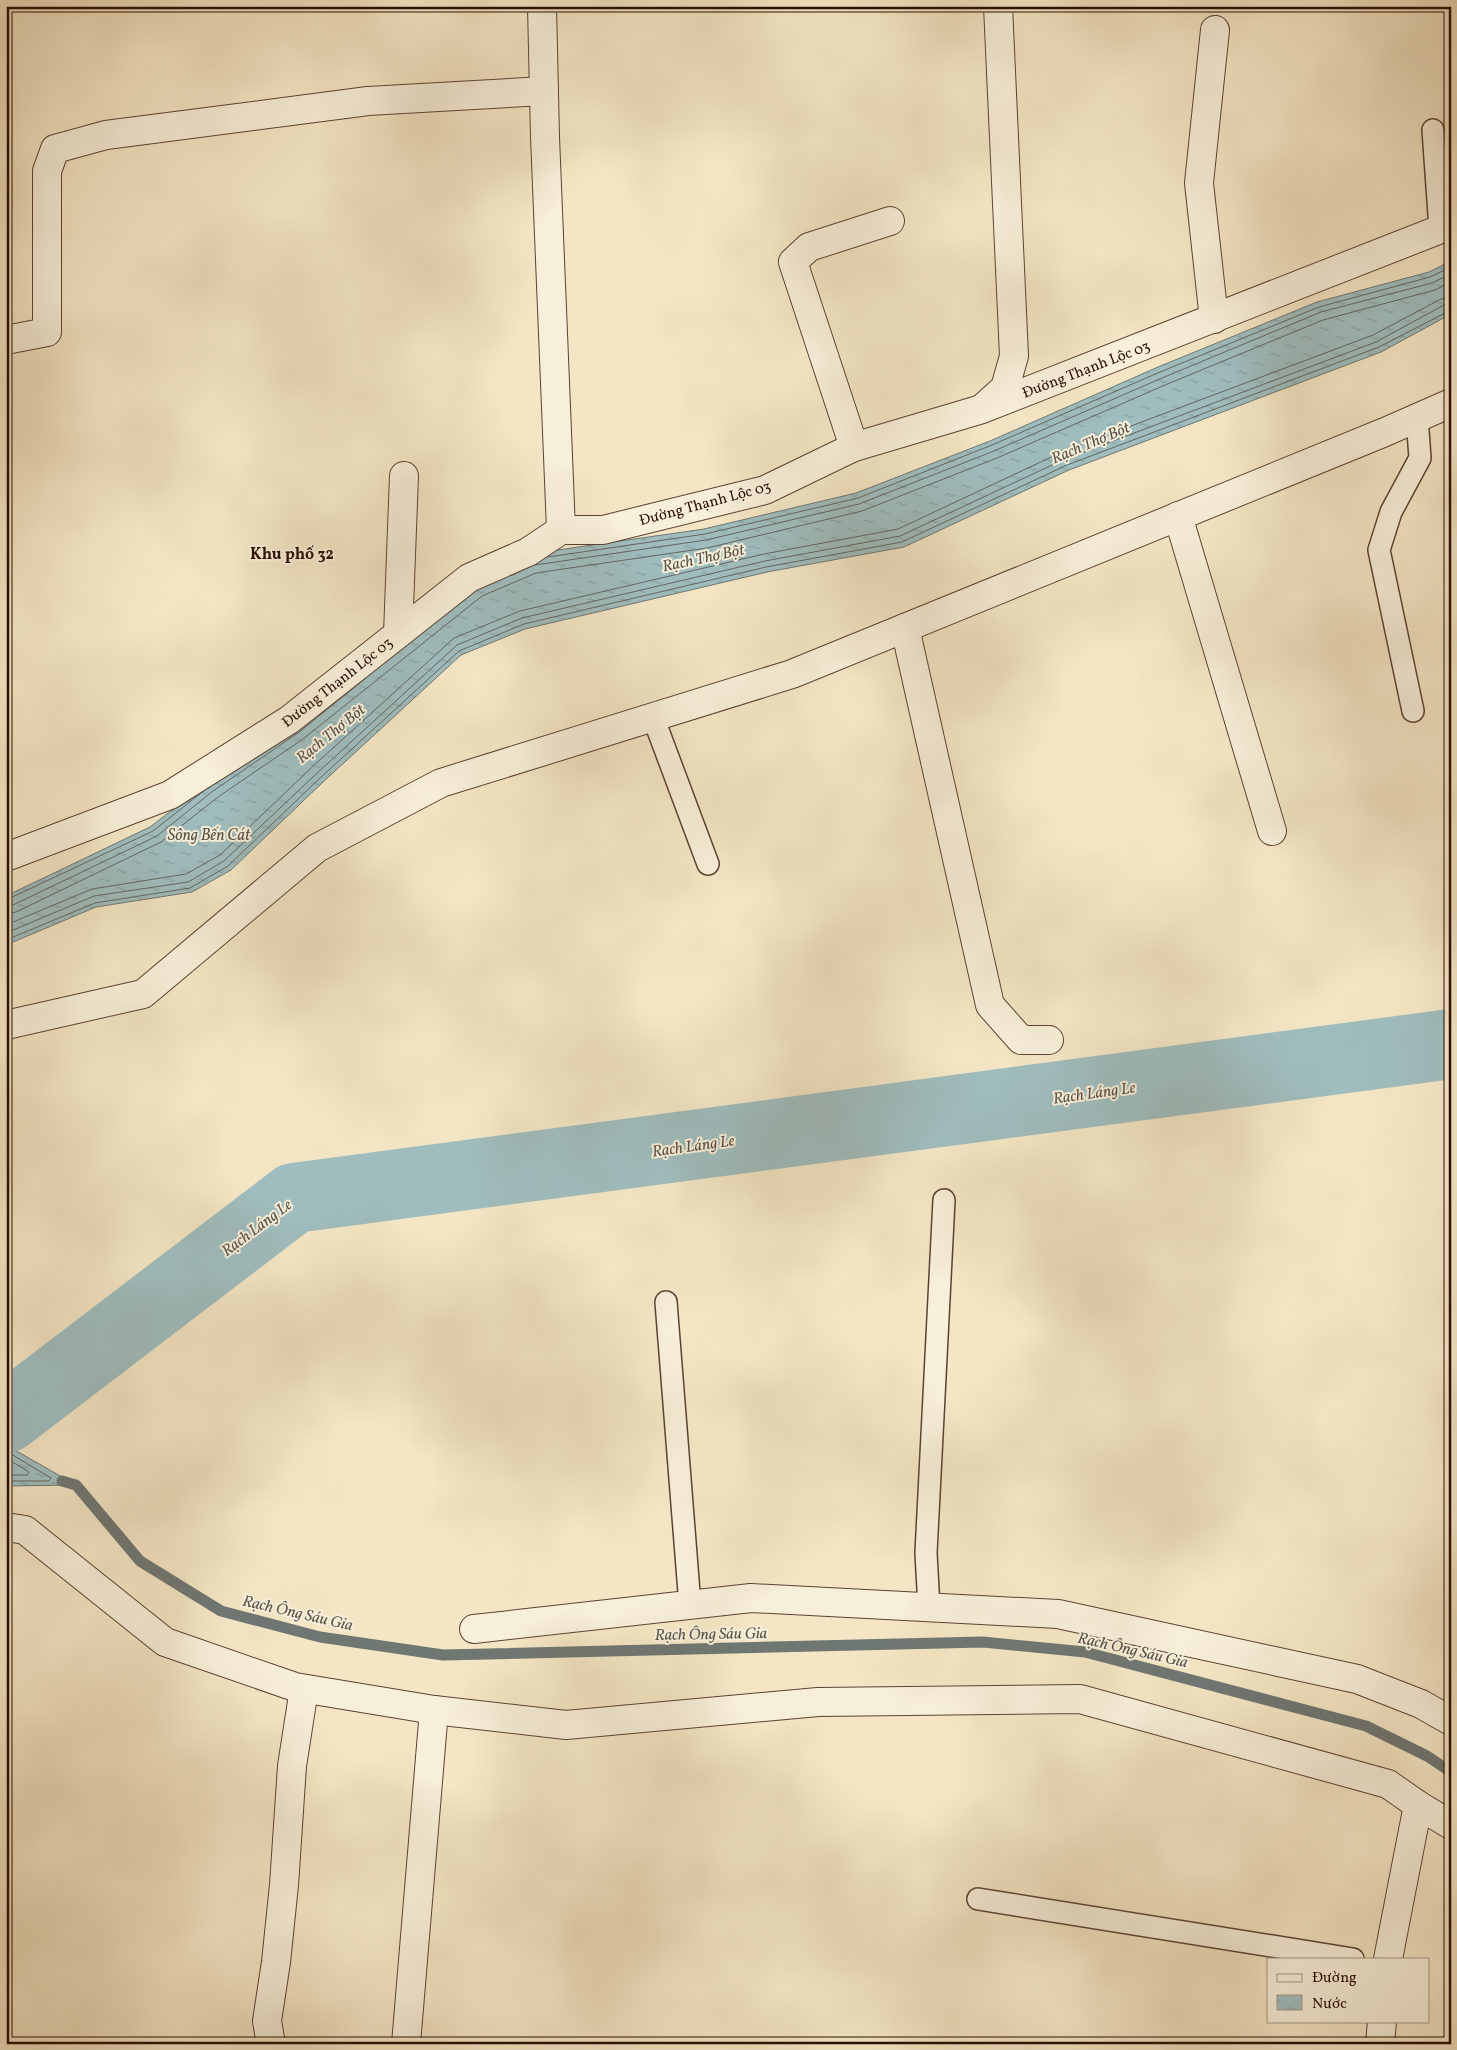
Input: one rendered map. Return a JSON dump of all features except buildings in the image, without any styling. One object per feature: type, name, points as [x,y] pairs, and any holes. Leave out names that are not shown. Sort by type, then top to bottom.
[{"type":"street","points":[[542,6],[561,530]]},
{"type":"street","points":[[982,409],[1005,388],[1014,356],[998,6]]},
{"type":"street","points":[[1214,319],[1199,183],[1215,30]]},
{"type":"street","points":[[6,340],[47,332],[47,171],[55,148],[106,135],[368,101],[544,92]]},
{"type":"street","points":[[854,446],[793,262],[809,247],[890,221]]},
{"type":"street","name":"Đường Thạnh Lộc 03","points":[[6,857],[170,795],[289,720],[468,578],[528,552],[561,530],[602,530],[765,490],[854,446],[982,409],[1445,227]]},
{"type":"street","points":[[6,1025],[143,994],[317,848],[441,783],[792,674],[1451,403]]},
{"type":"street","points":[[398,634],[404,476]]},
{"type":"street","points":[[1178,516],[1272,831]]},
{"type":"street","points":[[905,628],[990,1005],[1021,1040],[1049,1040]]},
{"type":"street","points":[[6,1527],[25,1530],[165,1642],[304,1689],[434,1710],[566,1725],[818,1702],[1080,1698],[1388,1784],[1418,1806],[1451,1825]]},
{"type":"street","points":[[474,1630],[751,1598],[1058,1614],[1357,1679],[1421,1704],[1451,1720]]},
{"type":"street","points":[[270,2044],[267,2021],[276,1962],[284,1885],[292,1766],[304,1689]]},
{"type":"street","points":[[406,2044],[434,1710]]},
{"type":"street","points":[[1388,1958],[1418,1806]]},
{"type":"street","points":[[1380,2044],[1382,2022]]},
{"type":"lane","points":[[1433,130],[1445,227]]},
{"type":"lane","points":[[1412,711],[1379,550],[1391,512],[1420,458],[1417,418]]},
{"type":"lane","points":[[653,717],[708,864]]},
{"type":"lane","points":[[929,1607],[926,1553],[944,1200]]},
{"type":"lane","points":[[666,1302],[690,1605]]},
{"type":"lane","points":[[978,1899],[1347,1958]]},
{"type":"water","name":"Sông Bến Cát","points":[[1451,261],[1451,314],[1381,352],[1069,470],[904,547],[767,572],[525,629],[461,655],[231,870],[192,892],[96,907],[6,945],[6,896],[150,827],[400,636],[530,554],[704,529],[856,493],[990,441],[1158,367],[1317,302],[1429,272]]},
{"type":"water","points":[[145,1313],[6,1444],[6,1394]]},
{"type":"water","points":[[6,1445],[76,1485],[6,1486]]},
{"type":"waterway","name":"Rạch Láng Le","points":[[6,1418],[294,1198],[1451,1044]]},
{"type":"waterway","name":"Rạch Ông Sáu Gia","points":[[62,1481],[76,1485],[140,1561],[221,1611],[320,1637],[443,1655],[983,1642],[1085,1652],[1366,1726],[1427,1756],[1451,1772]]},
{"type":"district","name":"Khu phố 32","points":[[292,553]]},
{"type":"water label","name":"Rạch Thợ Bột","points":[[1090,442]]},
{"type":"water label","name":"Rạch Thợ Bột","points":[[703,557]]},
{"type":"water label","name":"Rạch Thợ Bột","points":[[330,733]]}]
